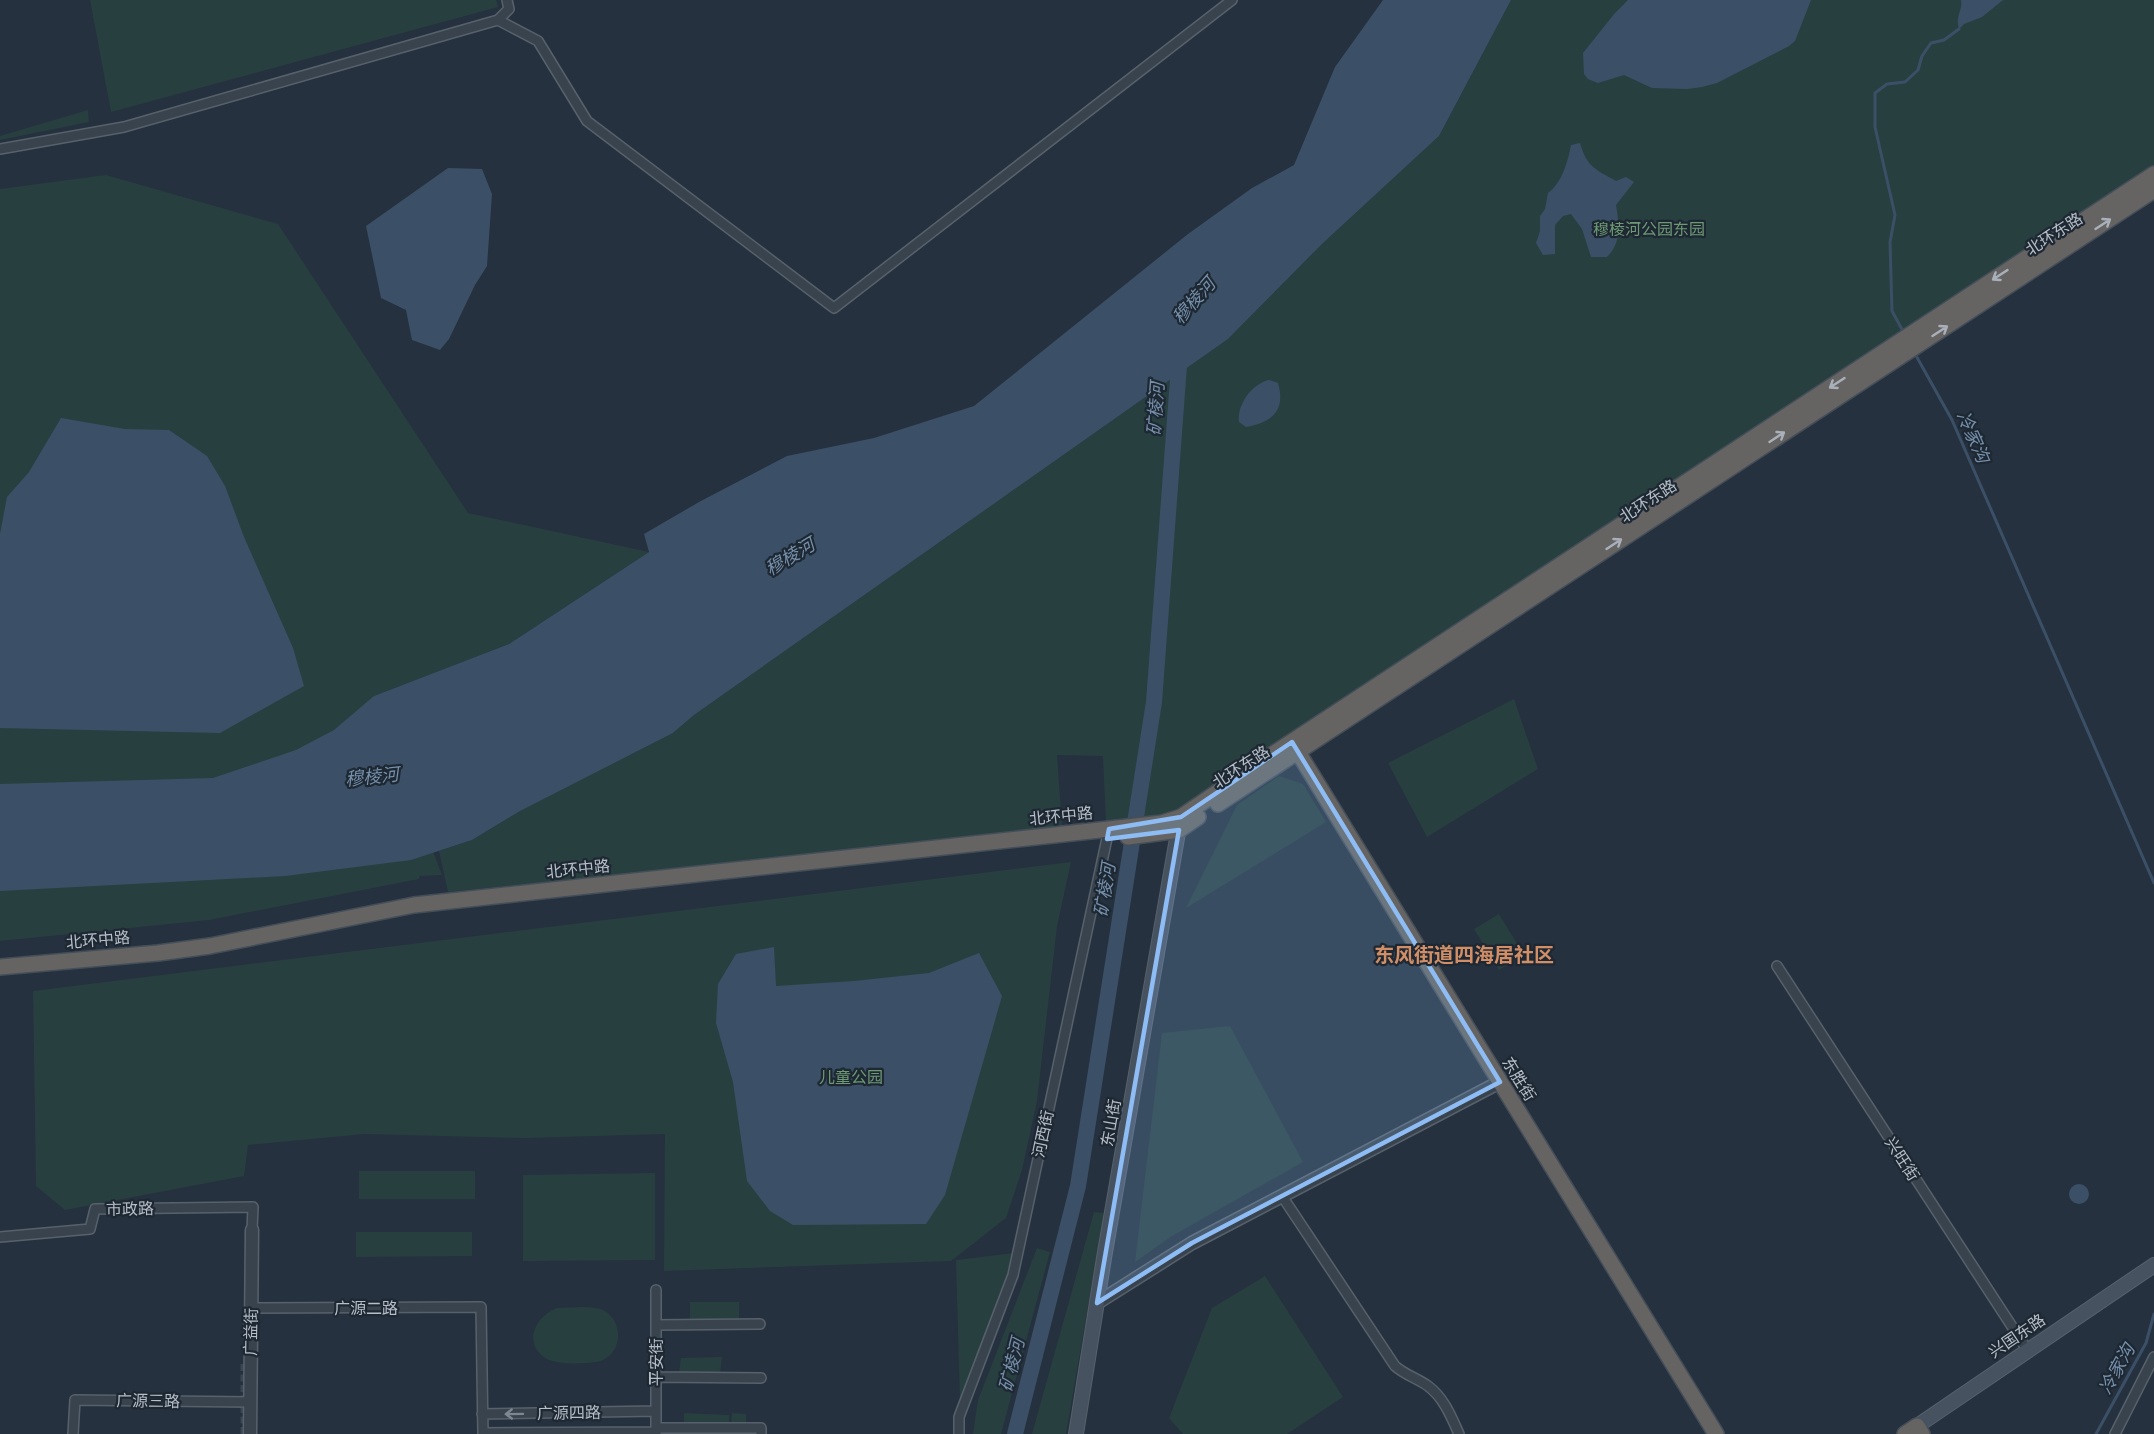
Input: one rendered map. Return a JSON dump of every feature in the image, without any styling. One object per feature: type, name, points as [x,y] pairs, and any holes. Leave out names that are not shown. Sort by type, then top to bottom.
[{"type":"highway","name":"北环东路","points":[[1160,828],[1180,824],[2154,174]]},
{"type":"highway","name":"北环东路","points":[[1295,747],[2154,190]]},
{"type":"highway","name":"东胜街","points":[[1295,747],[1716,1434]]},
{"type":"highway","name":"北环中路","points":[[0,977],[219,954],[362,924],[424,914],[1160,828]]},
{"type":"highway","name":"北环中路","points":[[0,967],[210,946],[414,905],[1108,834]]},
{"type":"main road","name":"东山街","points":[[1076,1434],[1180,824]]},
{"type":"main road","name":"兴国东路","points":[[1916,1432],[2028,1351],[2152,1267]]},
{"type":"street","points":[[0,149],[124,127],[498,20],[509,9],[507,0]]},
{"type":"street","points":[[498,20],[538,41],[587,122],[834,308],[1232,0]]},
{"type":"street","name":"河西街","points":[[959,1434],[959,1417],[1013,1275],[1108,834]]},
{"type":"street","name":"兴旺街","points":[[1777,966],[2028,1351]]},
{"type":"street","points":[[1097,1303],[1192,1243],[1500,1082]]},
{"type":"street","points":[[1282,1196],[1395,1366],[1402,1373],[1428,1386],[1445,1403],[1458,1434]]},
{"type":"street","name":"市政路","points":[[0,1236],[90,1229],[95,1209],[253,1207],[252,1230]]},
{"type":"street","name":"广益街","points":[[250,1434],[252,1230]]},
{"type":"street","name":"平安街","points":[[656,1290],[656,1431]]},
{"type":"street","name":"广源二路","points":[[251,1308],[481,1307],[482,1414]]},
{"type":"street","points":[[656,1324],[760,1324]]},
{"type":"street","points":[[2119,1432],[2154,1357]]},
{"type":"street","points":[[656,1377],[761,1378]]},
{"type":"street","name":"广源三路","points":[[73,1434],[75,1400],[250,1402]]},
{"type":"street","name":"广源四路","points":[[482,1414],[656,1411]]},
{"type":"street","points":[[482,1414],[483,1433]]},
{"type":"street","name":"广源四路","points":[[483,1433],[761,1428],[761,1434]]},
{"type":"highlighted area","points":[[1292,742],[1500,1082],[1192,1243],[1097,1303],[1104,1258],[1179,830],[1107,839],[1109,829],[1181,817]]},
{"type":"green space","points":[[90,0],[496,0],[498,7],[111,112]]},
{"type":"green space","name":"穆棱河公园东园","points":[[1511,0],[2154,0],[2154,170],[1177,814],[1106,824],[1103,756],[1057,755],[1062,826],[1057,827],[1057,830],[448,892],[439,851],[472,840],[523,809],[673,733],[694,715],[1228,339],[1322,244],[1439,136]]},
{"type":"green space","points":[[88,110],[89,122],[0,140],[0,136]]},
{"type":"green space","points":[[106,175],[278,224],[468,513],[649,552],[509,644],[374,696],[442,875],[419,876],[419,879],[209,920],[0,941],[0,189]]},
{"type":"green space","points":[[1514,699],[1538,769],[1427,837],[1388,763]]},
{"type":"green space","points":[[1279,776],[1303,784],[1326,822],[1186,908],[1237,805]]},
{"type":"green space","name":"儿童公园","points":[[1071,862],[1057,926],[1037,1101],[1022,1170],[1006,1218],[951,1261],[664,1271],[665,1134],[525,1138],[364,1134],[248,1145],[244,1176],[65,1210],[36,1186],[33,991]]},
{"type":"green space","points":[[1499,914],[1524,955],[1499,970],[1474,929]]},
{"type":"green space","points":[[1230,1026],[1303,1162],[1172,1236],[1135,1262],[1162,1033]]},
{"type":"green space","points":[[359,1171],[475,1171],[475,1199],[359,1199]]},
{"type":"green space","points":[[655,1173],[655,1260],[523,1261],[523,1175]]},
{"type":"green space","points":[[1094,1212],[1104,1213],[1066,1434],[1032,1434]]},
{"type":"green space","points":[[356,1232],[472,1232],[472,1256],[356,1257]]},
{"type":"green space","points":[[1037,1248],[1050,1252],[1001,1434],[973,1434],[978,1400]]},
{"type":"green space","points":[[1014,1253],[1010,1277],[960,1402],[956,1260]]},
{"type":"green space","points":[[1265,1276],[1343,1397],[1287,1434],[1183,1434],[1169,1418],[1212,1308]]},
{"type":"green space","points":[[690,1302],[739,1302],[739,1320],[690,1320]]},
{"type":"green space","points":[[580,1307],[603,1310],[615,1323],[618,1331],[616,1347],[611,1354],[596,1362],[584,1363],[563,1363],[545,1358],[534,1345],[534,1330],[543,1317],[557,1308]]},
{"type":"green space","points":[[722,1357],[720,1373],[679,1373],[681,1358]]},
{"type":"green space","points":[[684,1413],[729,1415],[729,1424],[684,1423]]},
{"type":"green space","points":[[732,1413],[746,1414],[746,1425],[731,1424]]},
{"type":"water","name":"穆棱河","points":[[1383,0],[1511,0],[1439,136],[1322,244],[1228,339],[694,715],[673,733],[520,811],[472,840],[411,860],[285,876],[0,891],[0,784],[213,778],[296,750],[334,730],[374,696],[509,644],[649,552],[644,534],[787,456],[874,438],[974,406],[1188,234],[1252,188],[1294,165],[1335,67]]},
{"type":"water","points":[[1628,0],[1811,0],[1795,41],[1789,46],[1717,83],[1687,89],[1652,88],[1624,75],[1598,83],[1588,79],[1584,74],[1583,53]]},
{"type":"water","points":[[1961,0],[2003,0],[1982,17],[1964,24],[1959,29]]},
{"type":"water","points":[[1580,143],[1589,162],[1597,170],[1616,181],[1626,177],[1634,182],[1616,205],[1617,239],[1607,257],[1591,257],[1582,229],[1571,214],[1563,216],[1555,225],[1555,254],[1543,255],[1536,243],[1540,231],[1540,216],[1545,209],[1548,193],[1557,184],[1564,171],[1571,145]]},
{"type":"water","points":[[448,168],[482,169],[492,194],[487,266],[475,285],[449,339],[440,350],[412,340],[406,310],[381,298],[366,226]]},
{"type":"water","points":[[1269,380],[1278,383],[1280,401],[1278,408],[1270,418],[1246,427],[1239,422],[1240,408],[1252,390]]},
{"type":"water","points":[[61,418],[125,429],[169,430],[207,456],[225,486],[244,537],[293,648],[304,686],[220,733],[0,728],[0,534],[7,497],[29,472]]},
{"type":"water","points":[[774,947],[776,986],[929,973],[979,953],[1002,996],[945,1195],[926,1224],[793,1225],[770,1211],[747,1181],[733,1082],[716,1023],[718,984],[736,954]]},
{"type":"water","points":[[2079,1184],[2086,1187],[2089,1194],[2086,1201],[2079,1204],[2072,1201],[2069,1194],[2072,1187]]},
{"type":"waterway","name":"冷家沟","points":[[1904,333],[1892,311],[1890,242],[1895,215],[1875,127],[1875,93],[1887,84],[1905,82],[1918,70],[1922,56],[1931,43],[1944,40],[1959,29]]},
{"type":"waterway","name":"矿棱河","points":[[1015,1434],[1078,1186],[1154,702],[1180,352]]},
{"type":"waterway","name":"冷家沟","points":[[1914,352],[1952,420],[2154,883]]},
{"type":"waterway","name":"冷家沟","points":[[2096,1434],[2146,1343],[2154,1314]]},
{"type":"tunnel","points":[[244,1361],[244,1434]]},
{"type":"district","name":"东风街道四海居社区","points":[[1464,955]]}]
